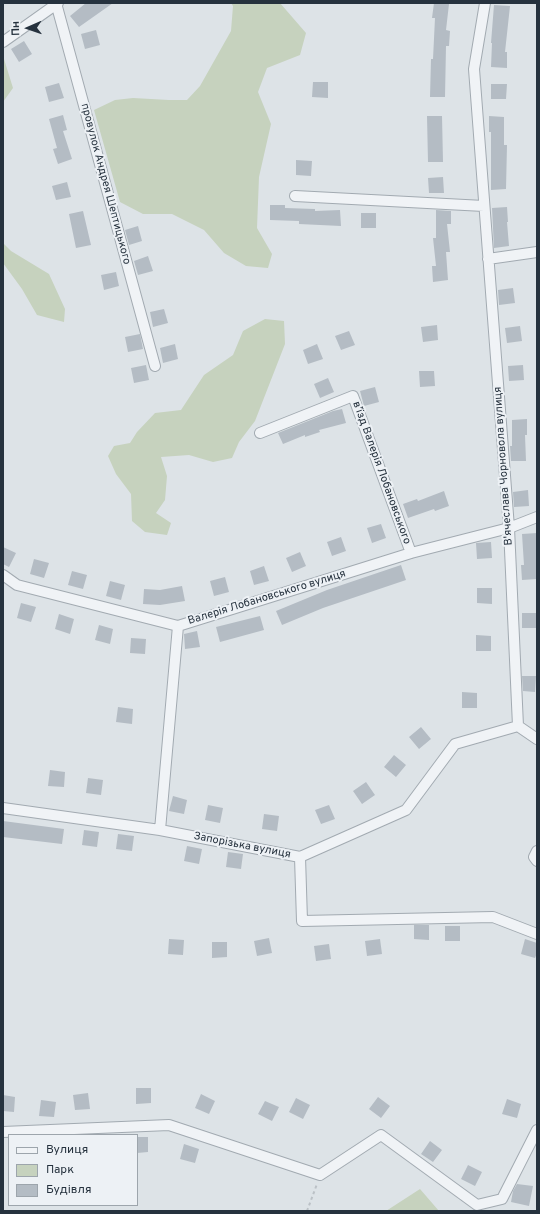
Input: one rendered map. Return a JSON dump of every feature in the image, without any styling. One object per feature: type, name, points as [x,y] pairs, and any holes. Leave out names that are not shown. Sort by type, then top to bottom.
[{"type":"street","name":"В'ячеслава Чорновола вулиця","points":[[485,3],[474,69],[509,528],[518,726]]},
{"type":"street","points":[[3,42],[57,4]]},
{"type":"street","name":"провулок Андрея Шептицького","points":[[57,4],[155,366]]},
{"type":"street","points":[[295,196],[484,206]]},
{"type":"street","points":[[488,259],[537,252]]},
{"type":"street","name":"в’їзд Валерія Лобановського","points":[[260,433],[352,396],[411,553]]},
{"type":"street","name":"Валерія Лобановського вулиця","points":[[3,575],[17,585],[178,626],[411,553],[509,528],[537,517]]},
{"type":"street","points":[[160,830],[178,626]]},
{"type":"street","points":[[300,857],[406,810],[455,744],[518,726],[537,739]]},
{"type":"street","name":"Запорізька вулиця","points":[[3,808],[160,830],[300,857],[302,921],[493,917],[537,934]]},
{"type":"street","points":[[537,851],[534,857],[537,861]]},
{"type":"street","points":[[3,1132],[169,1125],[320,1176],[381,1135],[477,1205],[502,1199],[537,1130]]},
{"type":"path","points":[[307,1211],[320,1176]]},
{"type":"green space","points":[[231,3],[280,3],[306,33],[300,55],[267,68],[258,92],[271,124],[259,177],[257,228],[272,254],[268,268],[246,266],[224,253],[204,230],[172,214],[143,214],[120,202],[94,110],[115,100],[133,98],[187,100],[200,86],[231,31],[233,6]]},
{"type":"green space","points":[[4,59],[13,88],[3,102],[3,60]]},
{"type":"green space","points":[[3,243],[11,251],[49,274],[65,309],[64,322],[37,315],[22,289],[3,263]]},
{"type":"green space","points":[[265,319],[284,321],[285,344],[255,421],[239,442],[232,458],[213,462],[189,455],[161,457],[167,476],[165,500],[156,513],[171,523],[167,535],[145,532],[132,521],[131,494],[116,474],[108,456],[114,446],[130,443],[137,432],[155,413],[181,410],[204,375],[233,355],[243,331]]},
{"type":"green space","points":[[420,1189],[439,1211],[386,1211]]},
{"type":"building","points":[[86,3],[113,3],[79,27],[70,16]]},
{"type":"building","points":[[434,3],[449,4],[446,30],[450,31],[449,46],[446,46],[445,97],[430,97],[431,59],[433,59],[435,18],[432,18]]},
{"type":"building","points":[[494,5],[510,6],[505,52],[507,52],[507,68],[491,67]]},
{"type":"building","points":[[96,30],[100,45],[85,49],[81,34]]},
{"type":"building","points":[[24,41],[32,54],[19,62],[11,49]]},
{"type":"building","points":[[313,82],[328,82],[328,98],[312,97]]},
{"type":"building","points":[[59,83],[64,98],[49,102],[45,87]]},
{"type":"building","points":[[491,84],[507,84],[506,99],[491,99]]},
{"type":"building","points":[[63,115],[67,130],[63,131],[72,159],[58,164],[53,149],[57,148],[49,119]]},
{"type":"building","points":[[427,116],[442,116],[443,162],[428,162]]},
{"type":"building","points":[[489,116],[504,117],[504,145],[507,145],[506,189],[491,190],[491,132],[489,132]]},
{"type":"building","points":[[296,160],[312,161],[311,176],[296,175]]},
{"type":"building","points":[[443,177],[444,193],[429,193],[428,178]]},
{"type":"building","points":[[67,182],[71,197],[56,200],[52,186]]},
{"type":"building","points":[[270,205],[285,205],[285,208],[315,209],[315,211],[340,210],[341,226],[299,224],[299,221],[270,220]]},
{"type":"building","points":[[507,207],[509,246],[494,248],[492,208]]},
{"type":"building","points":[[436,210],[451,211],[451,224],[447,224],[450,252],[446,252],[448,280],[433,282],[432,266],[436,266],[433,238],[436,238]]},
{"type":"building","points":[[83,211],[91,245],[76,248],[69,214]]},
{"type":"building","points":[[361,213],[376,213],[376,228],[361,228]]},
{"type":"building","points":[[138,226],[142,241],[129,245],[125,230]]},
{"type":"building","points":[[148,256],[153,271],[138,275],[134,261]]},
{"type":"building","points":[[116,272],[119,286],[104,290],[101,275]]},
{"type":"building","points":[[513,288],[515,303],[499,305],[498,290]]},
{"type":"building","points":[[164,309],[168,323],[153,327],[150,312]]},
{"type":"building","points":[[437,325],[438,340],[423,342],[421,327]]},
{"type":"building","points":[[520,326],[522,341],[507,343],[505,328]]},
{"type":"building","points":[[349,331],[355,345],[341,350],[335,336]]},
{"type":"building","points":[[140,334],[143,349],[128,352],[125,337]]},
{"type":"building","points":[[175,344],[178,359],[163,363],[160,348]]},
{"type":"building","points":[[317,344],[323,359],[308,364],[303,350]]},
{"type":"building","points":[[146,365],[149,380],[134,383],[131,368]]},
{"type":"building","points":[[523,365],[524,380],[509,381],[508,366]]},
{"type":"building","points":[[419,371],[434,371],[435,386],[420,387]]},
{"type":"building","points":[[328,378],[334,392],[320,398],[314,384]]},
{"type":"building","points":[[375,387],[379,402],[364,406],[360,391]]},
{"type":"building","points":[[342,409],[346,423],[319,430],[320,432],[305,437],[305,435],[283,444],[278,433],[333,411]]},
{"type":"building","points":[[527,419],[527,435],[525,435],[526,461],[511,461],[510,446],[512,446],[512,420]]},
{"type":"building","points":[[528,490],[529,506],[514,507],[513,492]]},
{"type":"building","points":[[444,491],[449,506],[435,511],[434,509],[408,518],[403,504],[417,499],[418,501]]},
{"type":"building","points":[[381,524],[386,538],[372,543],[367,528]]},
{"type":"building","points":[[537,533],[537,579],[522,580],[521,565],[524,565],[522,534]]},
{"type":"building","points":[[341,537],[346,551],[332,556],[327,542]]},
{"type":"building","points":[[491,542],[492,558],[477,559],[476,543]]},
{"type":"building","points":[[3,547],[16,553],[9,567],[3,564]]},
{"type":"building","points":[[300,552],[306,566],[292,572],[286,558]]},
{"type":"building","points":[[34,559],[49,563],[44,578],[30,574]]},
{"type":"building","points":[[401,565],[406,580],[323,608],[282,625],[276,611],[327,590]]},
{"type":"building","points":[[264,566],[269,581],[254,585],[250,571]]},
{"type":"building","points":[[72,571],[87,575],[83,589],[68,585]]},
{"type":"building","points":[[225,577],[229,592],[214,596],[210,581]]},
{"type":"building","points":[[110,581],[125,585],[121,600],[106,596]]},
{"type":"building","points":[[182,586],[185,601],[160,605],[143,604],[144,589],[160,590]]},
{"type":"building","points":[[477,588],[492,588],[492,604],[477,603]]},
{"type":"building","points":[[21,603],[36,607],[31,622],[17,618]]},
{"type":"building","points":[[522,613],[537,613],[537,628],[522,628]]},
{"type":"building","points":[[59,614],[74,619],[70,634],[55,629]]},
{"type":"building","points":[[260,616],[264,630],[220,642],[216,627]]},
{"type":"building","points":[[99,625],[113,629],[110,644],[95,640]]},
{"type":"building","points":[[197,631],[200,647],[185,649],[184,634]]},
{"type":"building","points":[[476,635],[491,636],[491,651],[476,651]]},
{"type":"building","points":[[131,638],[146,639],[145,654],[130,653]]},
{"type":"building","points":[[522,676],[536,676],[535,692],[523,691]]},
{"type":"building","points":[[462,692],[477,693],[477,708],[462,708]]},
{"type":"building","points":[[118,707],[133,709],[132,724],[116,722]]},
{"type":"building","points":[[421,727],[431,739],[419,749],[409,737]]},
{"type":"building","points":[[394,755],[406,765],[396,777],[384,767]]},
{"type":"building","points":[[50,770],[65,772],[64,787],[48,786]]},
{"type":"building","points":[[88,778],[103,780],[101,795],[86,793]]},
{"type":"building","points":[[366,782],[375,795],[362,804],[353,791]]},
{"type":"building","points":[[173,796],[187,800],[184,814],[169,811]]},
{"type":"building","points":[[208,805],[223,808],[220,823],[205,820]]},
{"type":"building","points":[[329,805],[335,819],[321,824],[315,810]]},
{"type":"building","points":[[264,814],[279,816],[277,831],[262,829]]},
{"type":"building","points":[[3,821],[64,829],[62,844],[3,837]]},
{"type":"building","points":[[84,830],[99,832],[97,847],[82,845]]},
{"type":"building","points":[[118,834],[134,836],[132,851],[116,849]]},
{"type":"building","points":[[187,846],[202,849],[199,864],[184,861]]},
{"type":"building","points":[[228,852],[243,854],[241,869],[226,867]]},
{"type":"building","points":[[414,925],[429,925],[429,940],[414,939]]},
{"type":"building","points":[[445,926],[460,926],[460,941],[445,941]]},
{"type":"building","points":[[269,938],[272,953],[257,956],[254,941]]},
{"type":"building","points":[[169,939],[184,940],[183,955],[168,954]]},
{"type":"building","points":[[380,939],[382,954],[367,956],[365,941]]},
{"type":"building","points":[[525,939],[537,943],[537,953],[535,958],[521,954]]},
{"type":"building","points":[[212,942],[227,942],[227,957],[212,958]]},
{"type":"building","points":[[329,944],[331,959],[316,961],[314,946]]},
{"type":"building","points":[[136,1088],[151,1088],[151,1103],[136,1104]]},
{"type":"building","points":[[88,1093],[90,1109],[75,1110],[73,1095]]},
{"type":"building","points":[[201,1094],[215,1101],[209,1114],[195,1108]]},
{"type":"building","points":[[3,1095],[15,1097],[14,1112],[3,1111]]},
{"type":"building","points":[[378,1097],[390,1106],[381,1118],[369,1109]]},
{"type":"building","points":[[296,1098],[310,1105],[303,1119],[289,1112]]},
{"type":"building","points":[[507,1099],[521,1104],[517,1118],[502,1114]]},
{"type":"building","points":[[41,1100],[56,1102],[54,1117],[39,1116]]},
{"type":"building","points":[[265,1101],[279,1107],[272,1121],[258,1114]]},
{"type":"building","points":[[138,1137],[148,1137],[148,1152],[138,1153]]},
{"type":"building","points":[[430,1141],[442,1150],[433,1162],[421,1154]]},
{"type":"building","points":[[184,1144],[199,1149],[195,1163],[180,1159]]},
{"type":"building","points":[[468,1165],[482,1172],[475,1186],[461,1179]]},
{"type":"building","points":[[517,1184],[533,1186],[529,1206],[511,1202],[513,1191]]}]
